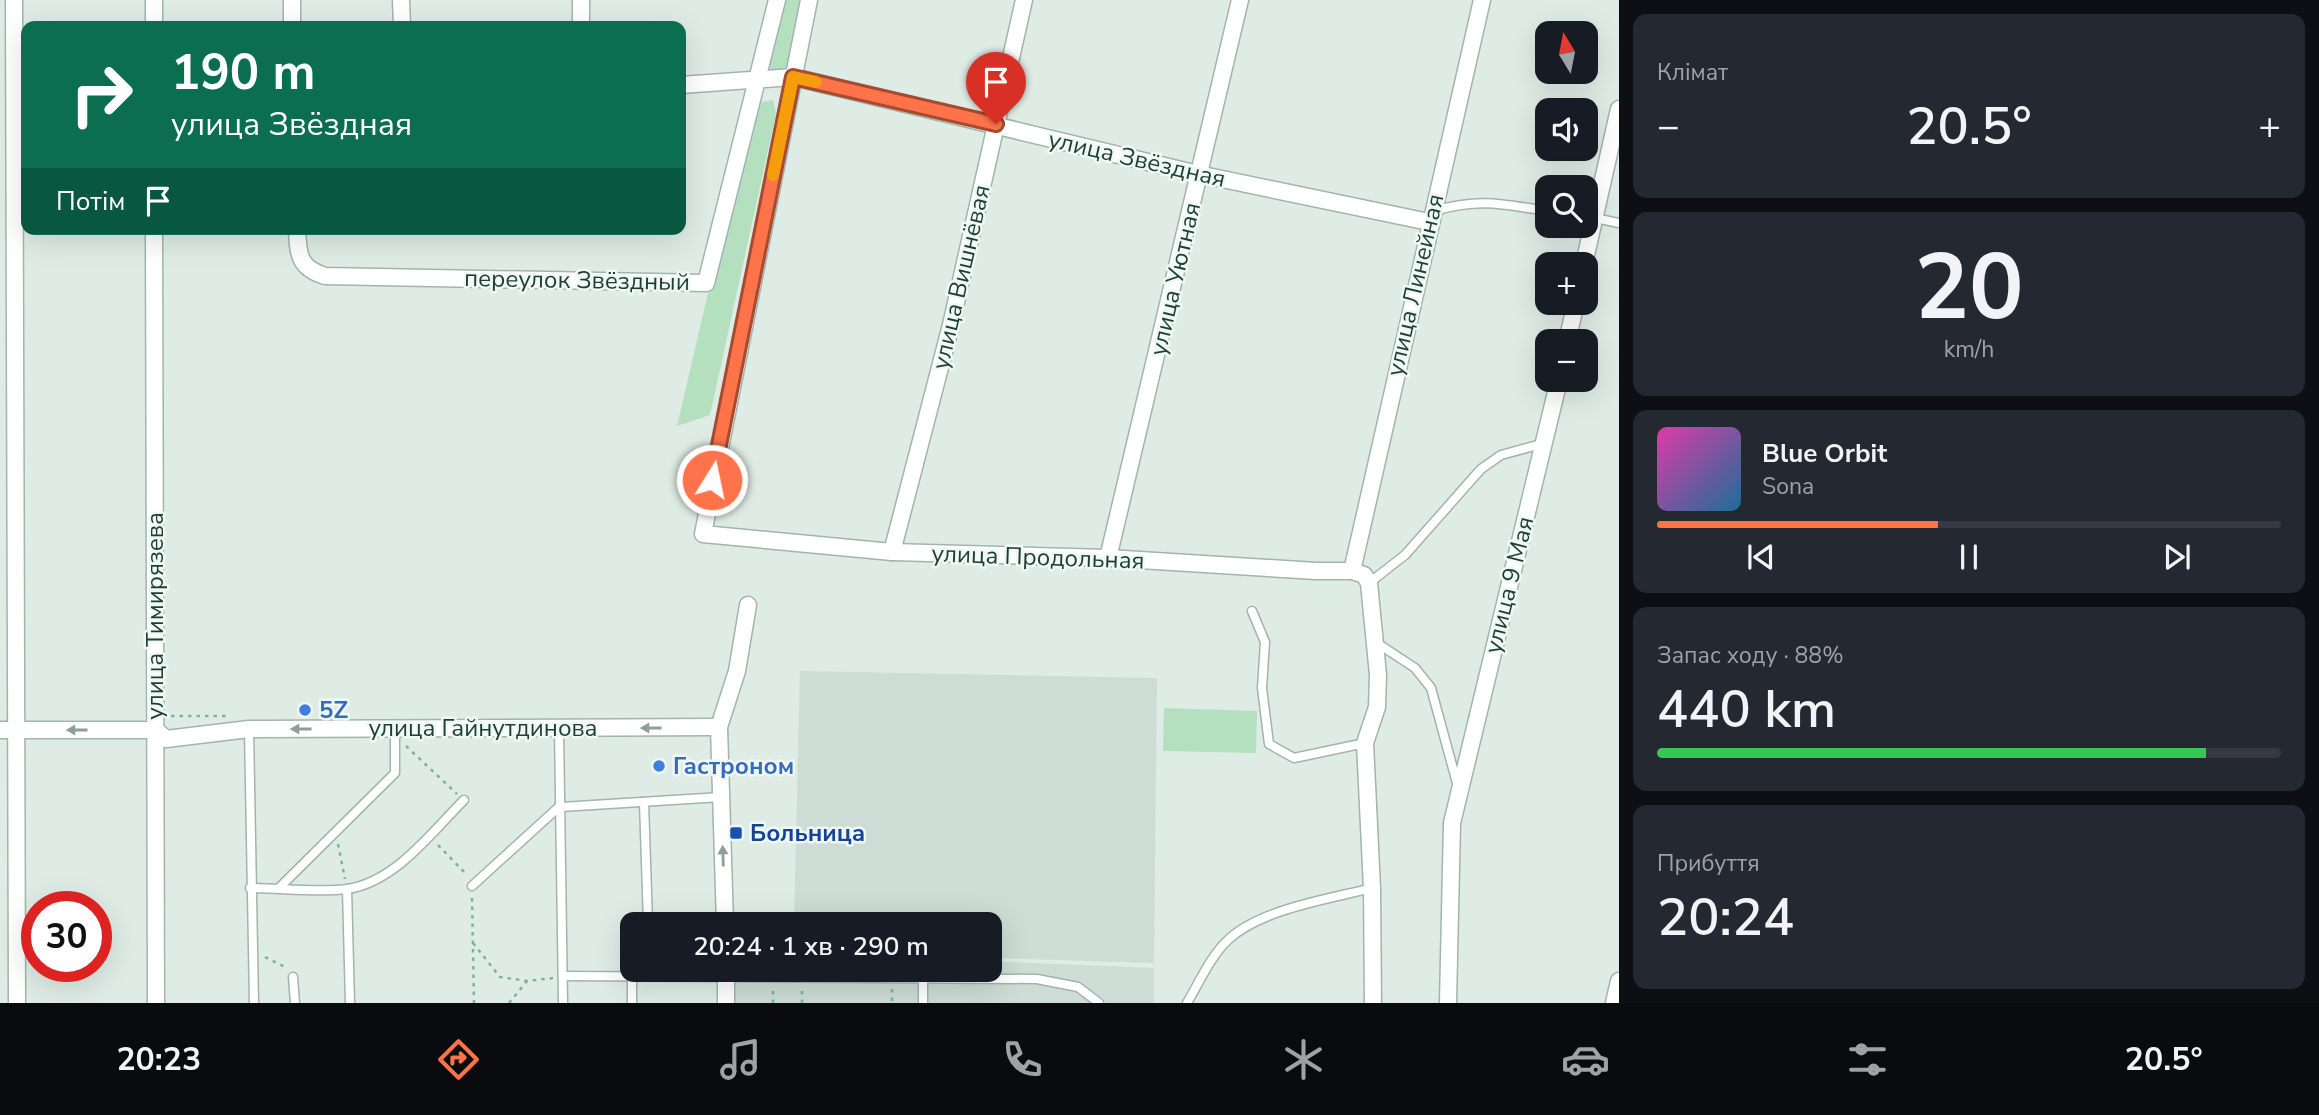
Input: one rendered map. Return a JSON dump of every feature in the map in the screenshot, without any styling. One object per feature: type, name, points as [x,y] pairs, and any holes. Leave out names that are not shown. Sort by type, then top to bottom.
[{"type":"street","points":[[14,0],[7,730],[17,1003]]},
{"type":"street","points":[[154,0],[154,21]]},
{"type":"street","points":[[292,0],[292,21]]},
{"type":"street","points":[[401,0],[402,21]]},
{"type":"street","points":[[581,0],[581,21]]},
{"type":"street","points":[[758,81],[777,0]]},
{"type":"street","points":[[793,77],[809,0]]},
{"type":"street","name":"улица Вишнёвая","points":[[892,552],[951,325],[1024,0]]},
{"type":"street","name":"улица Уютная","points":[[1108,558],[1240,0]]},
{"type":"street","name":"улица Линейная","points":[[1352,570],[1430,217],[1482,0]]},
{"type":"street","name":"улица Звёздная","points":[[686,85],[793,77],[1198,174],[1430,217]]},
{"type":"street","name":"улица Продольная","points":[[793,77],[703,534],[892,552],[1108,558],[1316,571],[1352,570]]},
{"type":"street","name":"переулок Звёздный","points":[[297,235],[300,262],[309,271],[325,276],[706,283],[758,81]]},
{"type":"street","points":[[1598,187],[1619,109]]},
{"type":"street","name":"улица Тимирязева","points":[[154,235],[156,1003]]},
{"type":"street","name":"улица 9 Мая","points":[[1448,1003],[1452,823],[1556,392]]},
{"type":"street","points":[[1352,570],[1364,575],[1369,583],[1377,643],[1377,707],[1365,743],[1372,888],[1373,1003]]},
{"type":"street","points":[[725,912],[720,724],[737,671],[748,605]]},
{"type":"street","name":"улица Гайнутдинова","points":[[7,730],[156,730],[166,739],[249,729],[395,733],[720,724]]},
{"type":"street","points":[[1614,1003],[1619,981]]},
{"type":"street","points":[[726,982],[726,1003]]},
{"type":"lane","points":[[1430,217],[1465,202],[1535,209]]},
{"type":"lane","points":[[1598,219],[1619,223]]},
{"type":"lane","points":[[1369,583],[1405,555],[1481,469],[1501,455],[1545,443]]},
{"type":"lane","points":[[1252,611],[1265,642],[1262,688],[1269,744],[1294,758],[1365,743]]},
{"type":"lane","points":[[1377,643],[1415,668],[1431,688],[1458,790]]},
{"type":"lane","points":[[559,728],[563,1003]]},
{"type":"lane","points":[[249,729],[251,956],[254,1003]]},
{"type":"lane","points":[[279,888],[395,773],[395,733]]},
{"type":"lane","points":[[472,886],[561,806],[721,797]]},
{"type":"lane","points":[[250,888],[347,889],[388,873],[464,800]]},
{"type":"lane","points":[[644,802],[648,912]]},
{"type":"lane","points":[[1187,1003],[1226,941],[1245,926],[1309,904],[1372,888]]},
{"type":"lane","points":[[347,889],[351,1003]]},
{"type":"lane","points":[[564,976],[620,975]]},
{"type":"lane","points":[[293,977],[295,1003]]},
{"type":"lane","points":[[1002,979],[1060,982],[1078,987],[1099,1003]]},
{"type":"lane","points":[[632,982],[632,1003]]},
{"type":"lane","points":[[923,982],[923,1003]]},
{"type":"path","points":[[395,733],[464,800]]},
{"type":"path","points":[[336,832],[347,889]]},
{"type":"path","points":[[429,835],[471,878],[474,1003]]},
{"type":"path","points":[[472,943],[500,978],[527,981],[564,976]]},
{"type":"path","points":[[251,956],[272,958],[289,969],[293,977]]},
{"type":"path","points":[[509,1003],[527,981]]},
{"type":"path","points":[[892,982],[892,1003]]},
{"type":"shaded area","points":[[800,671],[1157,678],[1154,963],[1002,958],[1002,912],[794,912]]},
{"type":"shaded area","points":[[1002,962],[1154,968],[1154,1003],[733,1003],[733,982],[1002,982]]},
{"type":"green space","points":[[782,0],[801,0],[787,67],[773,73],[768,63]]},
{"type":"green space","points":[[773,100],[776,114],[710,415],[677,426],[752,104]]},
{"type":"green space","points":[[1164,708],[1257,711],[1256,753],[1163,751]]},
{"type":"slow traffic","points":[[773,175],[793,77],[816,82]]},
{"type":"place","name":"5Z","points":[[305,710]]},
{"type":"place","name":"Гастроном","points":[[659,766]]},
{"type":"place","name":"Больница","points":[[736,833]]},
{"type":"route","points":[[712,480],[793,77],[996,124]]}]
